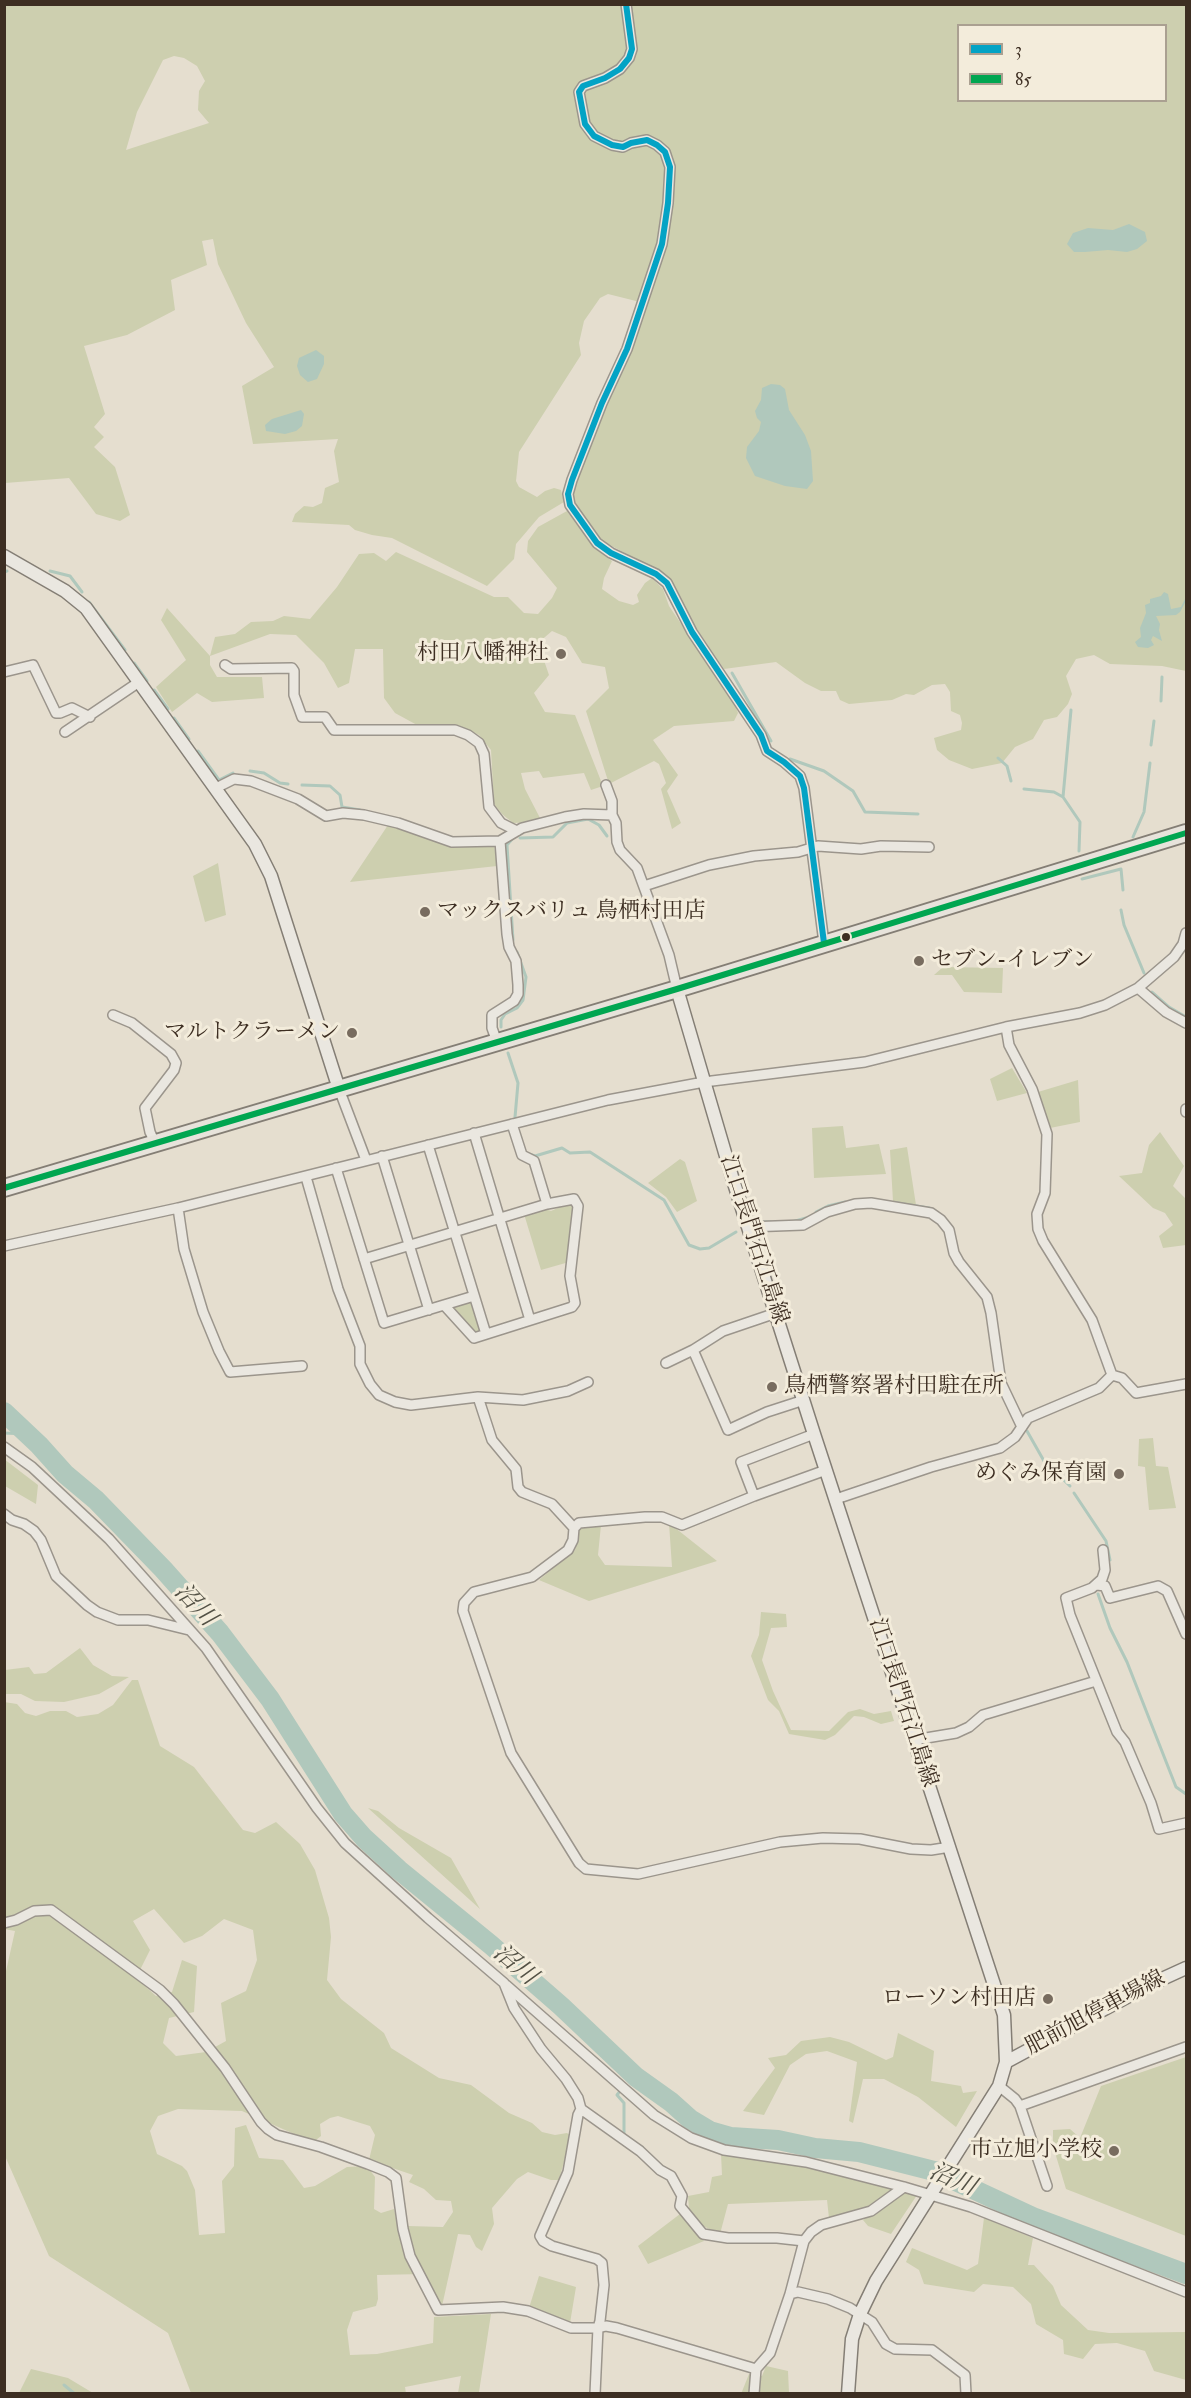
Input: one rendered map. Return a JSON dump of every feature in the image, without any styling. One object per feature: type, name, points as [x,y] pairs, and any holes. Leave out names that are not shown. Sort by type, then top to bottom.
[{"type":"highway","points":[[4,1188],[677,989],[1186,833]]},
{"type":"main road","points":[[4,556],[65,591],[86,608],[255,844],[271,876],[339,1089]]},
{"type":"main road","name":"江口長門石江島線","points":[[677,989],[748,1227],[1004,2015],[1006,2062],[999,2086],[876,2281],[860,2314],[852,2338],[848,2394]]},
{"type":"main road","name":"肥前旭停車場線","points":[[1006,2062],[1151,1984],[1186,1968]]},
{"type":"street","points":[[626,4],[632,50],[620,69],[605,78],[583,86],[579,92],[585,124],[594,136],[612,145],[623,147],[647,140],[657,145],[664,152],[670,167],[668,203],[662,244],[627,349],[602,403],[572,480],[568,494],[570,505],[597,543],[611,553],[656,574],[667,583],[692,632],[761,735],[766,751],[784,762],[800,776],[804,788],[824,944]]},
{"type":"street","points":[[4,672],[33,665],[56,713],[72,708],[90,717]]},
{"type":"street","points":[[225,665],[231,669],[294,670],[294,695],[303,717],[326,717],[334,730],[455,730],[468,735],[479,743],[484,754],[489,807],[501,823],[517,831]]},
{"type":"street","points":[[65,732],[139,682]]},
{"type":"street","points":[[216,788],[234,779],[251,781],[298,799],[326,816],[343,813],[364,815],[452,842],[500,841],[517,831],[584,813],[612,815]]},
{"type":"street","points":[[606,785],[612,801],[617,842],[620,850],[637,868],[669,955],[677,989]]},
{"type":"street","points":[[497,1042],[492,1028],[492,1015],[514,1001],[518,994],[516,961],[508,940],[500,841]]},
{"type":"street","points":[[644,886],[709,865],[754,856],[798,852],[812,847],[861,849],[929,847]]},
{"type":"street","points":[[4,1246],[178,1208],[608,1100],[704,1082],[856,1064],[1006,1027],[1097,1008],[1137,988],[1174,957],[1186,933]]},
{"type":"street","points":[[1137,988],[1166,1012],[1186,1023]]},
{"type":"street","points":[[112,1015],[132,1023],[171,1054],[176,1063],[174,1070],[145,1108],[155,1143]]},
{"type":"street","points":[[1006,1027],[1009,1045],[1032,1089],[1047,1134],[1045,1193],[1037,1214],[1038,1229],[1043,1241],[1092,1320],[1112,1375]]},
{"type":"street","points":[[339,1089],[366,1160]]},
{"type":"street","points":[[512,1124],[522,1155],[534,1161],[546,1204]]},
{"type":"street","points":[[474,1133],[530,1320]]},
{"type":"street","points":[[428,1144],[486,1334]]},
{"type":"street","points":[[382,1156],[429,1310]]},
{"type":"street","points":[[336,1168],[384,1323],[474,1296]]},
{"type":"street","points":[[306,1177],[338,1289],[360,1346],[360,1364],[370,1384],[379,1395],[395,1402],[411,1405],[478,1397],[538,1399],[578,1388],[588,1382]]},
{"type":"street","points":[[364,1259],[546,1204],[574,1199],[578,1206],[570,1276],[575,1303],[572,1307],[474,1338],[444,1305]]},
{"type":"street","points":[[748,1227],[803,1225],[827,1212],[863,1204],[890,1205],[931,1213],[941,1220],[949,1230],[954,1253],[959,1262],[987,1296],[992,1313],[1001,1383],[1022,1427]]},
{"type":"street","points":[[178,1208],[184,1249],[203,1312],[230,1372],[303,1366]]},
{"type":"street","points":[[666,1363],[693,1350],[723,1331],[776,1313]]},
{"type":"street","points":[[693,1350],[728,1430],[767,1412],[804,1400]]},
{"type":"street","points":[[1112,1375],[1122,1378],[1136,1394],[1186,1384]]},
{"type":"street","points":[[836,1499],[1009,1444],[1028,1418],[1099,1389],[1112,1375]]},
{"type":"street","points":[[478,1397],[492,1440],[516,1469],[518,1487],[522,1492],[552,1504],[574,1528]]},
{"type":"street","points":[[754,1496],[741,1462],[814,1434]]},
{"type":"street","points":[[4,1447],[32,1467],[110,1539],[191,1630],[206,1648],[316,1808],[345,1843],[654,2115],[691,2138],[724,2150],[806,2162],[971,2207],[1186,2292]]},
{"type":"street","points":[[826,1470],[682,1525],[662,1517],[579,1523],[574,1528],[573,1540],[568,1550],[532,1577],[474,1592],[464,1603],[463,1611],[511,1753],[579,1863],[586,1869],[638,1874],[780,1842],[823,1838],[860,1839],[910,1849],[931,1850],[950,1847]]},
{"type":"street","points":[[4,1514],[34,1531],[41,1540],[56,1576],[87,1605],[98,1612],[118,1620],[148,1620],[191,1630]]},
{"type":"street","points":[[1097,1585],[1106,1570],[1103,1550]]},
{"type":"street","points":[[1186,1634],[1167,1591],[1158,1586],[1110,1598],[1106,1586],[1097,1585],[1066,1598],[1096,1681],[1117,1732],[1130,1752],[1159,1829],[1186,1823]]},
{"type":"street","points":[[914,1740],[956,1733],[969,1727],[983,1715],[1096,1681]]},
{"type":"street","points":[[4,1923],[34,1911],[51,1910],[167,1997],[225,2068],[261,2122],[277,2135],[321,2146],[388,2172],[396,2178],[403,2229],[410,2256],[438,2310],[503,2307],[528,2311],[571,2328],[606,2326],[617,2328],[756,2369]]},
{"type":"street","points":[[504,1983],[514,2008],[541,2049],[566,2079],[582,2109],[670,2176],[682,2196],[680,2206],[703,2234],[728,2238],[777,2238],[804,2241]]},
{"type":"street","points":[[1020,2106],[1186,2047]]},
{"type":"street","points":[[999,2086],[1016,2099],[1020,2106],[1047,2186]]},
{"type":"street","points":[[582,2109],[578,2115],[568,2172],[540,2236],[543,2241],[552,2246],[597,2259],[602,2263],[604,2285],[598,2328],[595,2394]]},
{"type":"street","points":[[754,2394],[756,2369],[770,2353],[790,2294],[804,2241],[821,2225],[870,2211],[904,2187]]},
{"type":"street","points":[[790,2294],[798,2292],[828,2299],[860,2314],[877,2328],[886,2344],[895,2349],[932,2350],[965,2375],[966,2394]]},
{"type":"shaded area","points":[[4,5],[1186,5],[1186,671],[1162,666],[1110,664],[1094,655],[1076,659],[1066,676],[1072,694],[1068,704],[1057,717],[1044,720],[1033,739],[1015,747],[1002,763],[972,769],[949,760],[937,750],[934,738],[961,730],[962,723],[960,715],[951,711],[950,692],[945,684],[932,685],[914,695],[906,694],[892,700],[849,704],[840,700],[836,691],[821,691],[805,683],[776,662],[724,669],[688,616],[682,601],[659,571],[608,544],[596,535],[575,505],[574,483],[592,442],[596,424],[644,303],[608,294],[600,298],[584,321],[579,343],[581,355],[519,452],[516,481],[519,487],[537,497],[554,488],[561,490],[564,502],[539,517],[516,544],[514,559],[487,586],[392,538],[355,530],[349,525],[292,522],[295,514],[304,506],[313,507],[322,503],[325,488],[339,482],[334,451],[338,439],[253,444],[242,386],[274,367],[246,323],[218,264],[213,239],[202,241],[207,265],[171,280],[175,310],[127,335],[84,346],[105,414],[94,427],[104,437],[94,447],[115,467],[130,515],[120,521],[96,514],[69,478],[5,483]],"holes":[[[174,56],[184,58],[197,66],[205,81],[199,91],[198,110],[209,123],[126,150],[137,112],[163,60]]]},
{"type":"shaded area","points":[[1129,224],[1145,232],[1147,241],[1137,249],[1127,252],[1108,250],[1074,252],[1067,244],[1073,233],[1088,228],[1113,230]]},
{"type":"shaded area","points":[[316,350],[324,356],[324,364],[317,379],[308,382],[300,375],[297,366],[299,358]]},
{"type":"shaded area","points":[[771,384],[780,385],[785,389],[789,410],[805,435],[811,451],[813,481],[807,489],[785,486],[755,476],[746,458],[747,447],[759,431],[761,422],[755,411],[761,400],[762,388]]},
{"type":"shaded area","points":[[301,410],[304,414],[302,426],[296,431],[285,434],[266,431],[265,425],[272,419]]},
{"type":"shaded area","points":[[567,511],[593,547],[612,561],[604,578],[602,589],[619,601],[633,605],[639,602],[637,595],[645,583],[652,578],[663,589],[669,606],[734,702],[738,713],[734,721],[674,726],[653,740],[678,775],[667,791],[681,823],[672,829],[661,789],[666,783],[659,764],[654,761],[609,784],[586,711],[609,688],[605,667],[582,663],[566,637],[552,631],[538,643],[549,675],[534,693],[545,712],[575,715],[603,786],[591,790],[584,773],[543,778],[539,771],[521,773],[525,789],[540,818],[534,822],[513,823],[494,804],[491,750],[479,735],[458,725],[417,725],[395,713],[384,698],[383,649],[355,649],[349,683],[338,688],[324,663],[296,635],[270,634],[210,656],[215,637],[235,634],[251,622],[273,621],[284,616],[310,619],[337,587],[359,554],[374,553],[386,561],[396,552],[494,597],[508,597],[524,613],[538,614],[552,598],[557,588],[527,552],[528,541],[538,527]]},
{"type":"shaded area","points":[[1164,592],[1168,594],[1171,609],[1181,607],[1186,597],[1186,601],[1176,615],[1156,616],[1160,624],[1162,641],[1153,636],[1151,640],[1154,645],[1148,648],[1138,647],[1135,642],[1141,637],[1140,628],[1146,613],[1145,605],[1150,603],[1150,599],[1161,596]]},
{"type":"shaded area","points":[[167,608],[210,656],[210,665],[217,677],[262,677],[264,698],[212,702],[197,693],[172,712],[156,687],[186,660],[161,620]]},
{"type":"shaded area","points":[[388,825],[454,845],[494,845],[497,866],[350,882]]},
{"type":"shaded area","points":[[218,863],[226,915],[205,922],[193,876]]},
{"type":"shaded area","points":[[943,967],[1003,968],[1002,993],[964,992],[952,975],[934,975]]},
{"type":"shaded area","points":[[1012,1068],[1027,1093],[997,1101],[990,1079]]},
{"type":"shaded area","points":[[1078,1080],[1080,1122],[1050,1128],[1038,1092]]},
{"type":"shaded area","points":[[843,1126],[846,1148],[879,1144],[886,1174],[814,1178],[812,1128]]},
{"type":"shaded area","points":[[1160,1132],[1184,1166],[1173,1186],[1186,1199],[1186,1245],[1163,1248],[1159,1236],[1173,1225],[1165,1213],[1153,1208],[1119,1176],[1142,1173],[1149,1145]]},
{"type":"shaded area","points":[[907,1147],[916,1205],[893,1201],[890,1150]]},
{"type":"shaded area","points":[[680,1159],[685,1162],[697,1201],[677,1212],[666,1197],[648,1183]]},
{"type":"shaded area","points":[[567,1204],[573,1207],[569,1262],[541,1270],[524,1214],[545,1209],[551,1211]]},
{"type":"shaded area","points":[[472,1303],[482,1330],[474,1333],[453,1310],[454,1305]]},
{"type":"shaded area","points":[[1153,1438],[1156,1466],[1168,1467],[1176,1508],[1149,1510],[1145,1467],[1138,1466],[1139,1439]]},
{"type":"shaded area","points":[[4,1459],[38,1485],[36,1504],[5,1486]]},
{"type":"shaded area","points":[[669,1523],[717,1561],[589,1601],[539,1580],[575,1550],[580,1528],[601,1525],[598,1555],[605,1565],[672,1567]]},
{"type":"shaded area","points":[[761,1612],[786,1614],[787,1627],[771,1628],[762,1660],[791,1730],[829,1731],[848,1712],[860,1709],[874,1714],[891,1711],[894,1721],[881,1724],[864,1717],[854,1716],[835,1735],[825,1740],[789,1734],[779,1711],[768,1700],[751,1656],[759,1635]]},
{"type":"shaded area","points":[[80,1648],[93,1665],[112,1676],[129,1677],[99,1694],[64,1702],[35,1701],[21,1694],[5,1694],[5,1670],[29,1667],[34,1674],[46,1673]]},
{"type":"shaded area","points":[[132,1680],[138,1680],[160,1746],[194,1767],[243,1830],[255,1833],[276,1822],[300,1844],[315,1870],[329,1918],[331,1937],[327,1980],[341,1999],[384,2033],[391,2048],[439,2078],[471,2085],[509,2113],[532,2123],[542,2132],[555,2135],[567,2133],[571,2136],[559,2180],[551,2180],[528,2172],[517,2179],[492,2208],[494,2224],[482,2251],[476,2247],[470,2235],[458,2234],[442,2306],[423,2274],[377,2275],[376,2306],[353,2312],[347,2330],[350,2355],[377,2354],[433,2343],[434,2317],[491,2314],[479,2392],[481,2393],[458,2393],[461,2376],[405,2387],[406,2393],[191,2393],[168,2333],[49,2256],[5,2156],[4,1980],[15,1931],[4,1929],[4,1702],[17,1704],[25,1713],[36,1716],[50,1711],[66,1711],[77,1717],[98,1714],[113,1705]],"holes":[[[154,1909],[184,1943],[202,1936],[224,1919],[253,1930],[257,1960],[246,1991],[221,2003],[226,2041],[206,2052],[176,2056],[163,2043],[169,2018],[194,2012],[197,1966],[182,1960],[172,1992],[156,1996],[136,1978],[150,1950],[133,1921]],[[178,2109],[242,2111],[301,2137],[316,2140],[321,2136],[320,2124],[330,2118],[338,2116],[370,2126],[375,2135],[369,2160],[413,2175],[409,2182],[424,2189],[436,2200],[451,2201],[453,2212],[443,2227],[408,2226],[402,2248],[394,2209],[381,2213],[374,2209],[375,2177],[367,2166],[347,2167],[315,2186],[304,2188],[283,2160],[259,2158],[246,2125],[235,2128],[234,2166],[222,2181],[225,2233],[199,2235],[195,2190],[187,2171],[182,2166],[157,2154],[150,2131],[158,2116]]]},
{"type":"shaded area","points":[[368,1808],[378,1811],[399,1828],[451,1858],[480,1909]]},
{"type":"shaded area","points":[[898,2033],[934,2051],[931,2081],[961,2086],[963,2093],[977,2091],[956,2127],[918,2097],[884,2079],[863,2079],[853,2123],[849,2121],[857,2062],[827,2051],[806,2054],[790,2065],[764,2115],[743,2111],[775,2068],[768,2058],[786,2055],[801,2041],[830,2037],[849,2042],[886,2060],[893,2057]]},
{"type":"shaded area","name":"市立旭小学校","points":[[1186,2057],[1186,2236],[1066,2189],[1053,2146],[1053,2130],[1070,2129],[1080,2138],[1101,2086]]},
{"type":"shaded area","points":[[721,2154],[803,2165],[893,2189],[869,2208],[829,2218],[827,2200],[728,2204],[720,2234],[703,2226],[689,2209],[688,2196],[709,2192],[712,2177],[722,2175]]},
{"type":"shaded area","points":[[906,2192],[917,2195],[891,2234],[868,2226],[863,2220]]},
{"type":"shaded area","points":[[680,2214],[704,2241],[648,2264],[638,2246]]},
{"type":"shaded area","points":[[984,2218],[1033,2238],[1028,2265],[1034,2265],[1053,2286],[1061,2305],[1088,2330],[1109,2333],[1186,2332],[1186,2380],[1154,2371],[1145,2351],[1117,2343],[1095,2344],[1083,2359],[1064,2354],[1063,2340],[1036,2324],[1031,2304],[1013,2287],[983,2284],[974,2292],[924,2284],[919,2270],[906,2262],[912,2248],[967,2270],[978,2264]]},
{"type":"shaded area","points":[[539,2276],[576,2287],[570,2323],[529,2308]]},
{"type":"shaded area","points":[[766,2366],[788,2371],[789,2393],[741,2394],[749,2374],[762,2376]]},
{"type":"shaded area","points":[[31,2369],[68,2378],[93,2393],[19,2393]]},
{"type":"waterway","points":[[50,571],[70,576],[82,592]]},
{"type":"waterway","points":[[89,602],[125,650]]},
{"type":"waterway","points":[[134,663],[147,681]]},
{"type":"waterway","points":[[732,673],[771,741]]},
{"type":"waterway","points":[[1161,701],[1162,677]]},
{"type":"waterway","points":[[154,690],[168,709]]},
{"type":"waterway","points":[[1063,797],[1071,710]]},
{"type":"waterway","points":[[174,718],[189,739]]},
{"type":"waterway","points":[[1151,745],[1154,721]]},
{"type":"waterway","points":[[198,751],[219,780],[233,773]]},
{"type":"waterway","points":[[998,758],[1007,766],[1011,781]]},
{"type":"waterway","points":[[790,759],[824,771],[853,791],[865,812],[918,814]]},
{"type":"waterway","points":[[1133,837],[1144,812],[1150,763]]},
{"type":"waterway","points":[[250,771],[264,773],[280,783],[288,784]]},
{"type":"waterway","points":[[302,785],[330,786],[340,795],[342,807],[360,810]]},
{"type":"waterway","points":[[1024,789],[1054,792],[1063,797],[1080,822],[1079,851]]},
{"type":"waterway","points":[[520,838],[553,837],[567,823],[588,819],[599,825],[607,836]]},
{"type":"waterway","points":[[513,838],[507,845],[513,940]]},
{"type":"waterway","points":[[1082,879],[1121,869],[1123,890]]},
{"type":"waterway","points":[[1121,910],[1124,925],[1144,973]]},
{"type":"waterway","points":[[501,1027],[501,1020],[505,1014],[517,1008],[523,1000],[526,977],[517,952]]},
{"type":"waterway","points":[[1152,992],[1169,1007],[1186,1017]]},
{"type":"waterway","points":[[508,1053],[518,1083],[515,1117]]},
{"type":"waterway","points":[[529,1154],[535,1156],[562,1148],[570,1153],[590,1152],[664,1200],[689,1245],[700,1249],[709,1248],[736,1232]]},
{"type":"waterway","points":[[816,1212],[845,1202]]},
{"type":"waterway","points":[[897,1203],[929,1208]]},
{"type":"waterway","points":[[792,1222],[806,1218]]},
{"type":"waterway","points":[[758,1222],[771,1222]]},
{"type":"waterway","name":"沼川","points":[[4,1412],[39,1445],[65,1474],[96,1500],[163,1569],[220,1633],[270,1699],[343,1814],[364,1838],[561,2006],[636,2077],[690,2119],[710,2131],[731,2137],[778,2140],[815,2148],[859,2152],[934,2171],[1035,2218],[1186,2274]]},
{"type":"waterway","points":[[1027,1431],[1044,1461],[1070,1486]]},
{"type":"waterway","points":[[4,1433],[26,1434]]},
{"type":"waterway","points":[[1074,1493],[1106,1541],[1110,1560]]},
{"type":"waterway","points":[[1098,1594],[1176,1787],[1186,1794]]},
{"type":"waterway","points":[[620,2091],[617,2095],[624,2103],[624,2133]]},
{"type":"waterway","points":[[64,2385],[75,2394]]},
{"type":"transit line","name":"3","points":[[626,4],[632,49],[629,58],[620,69],[605,78],[583,86],[579,92],[585,124],[594,136],[612,145],[623,147],[647,140],[665,152],[670,167],[668,203],[662,244],[627,349],[602,403],[572,480],[568,494],[570,505],[597,543],[611,553],[656,574],[667,583],[692,632],[761,735],[767,751],[800,776],[804,788],[824,943]]},
{"type":"transit line","name":"85","points":[[4,1188],[677,989],[1186,833]]},
{"type":"place","name":"村田八幡神社","points":[[561,654]]},
{"type":"place","name":"マックスバリュ 鳥栖村田店","points":[[425,912]]},
{"type":"place","name":"セブン-イレブン","points":[[919,961]]},
{"type":"place","name":"マルトクラーメン","points":[[352,1033]]},
{"type":"place","name":"鳥栖警察署村田駐在所","points":[[772,1387]]},
{"type":"place","name":"めぐみ保育園","points":[[1119,1474]]},
{"type":"place","name":"ローソン村田店","points":[[1048,1999]]},
{"type":"place","name":"市立旭小学校","points":[[1114,2151]]}]
